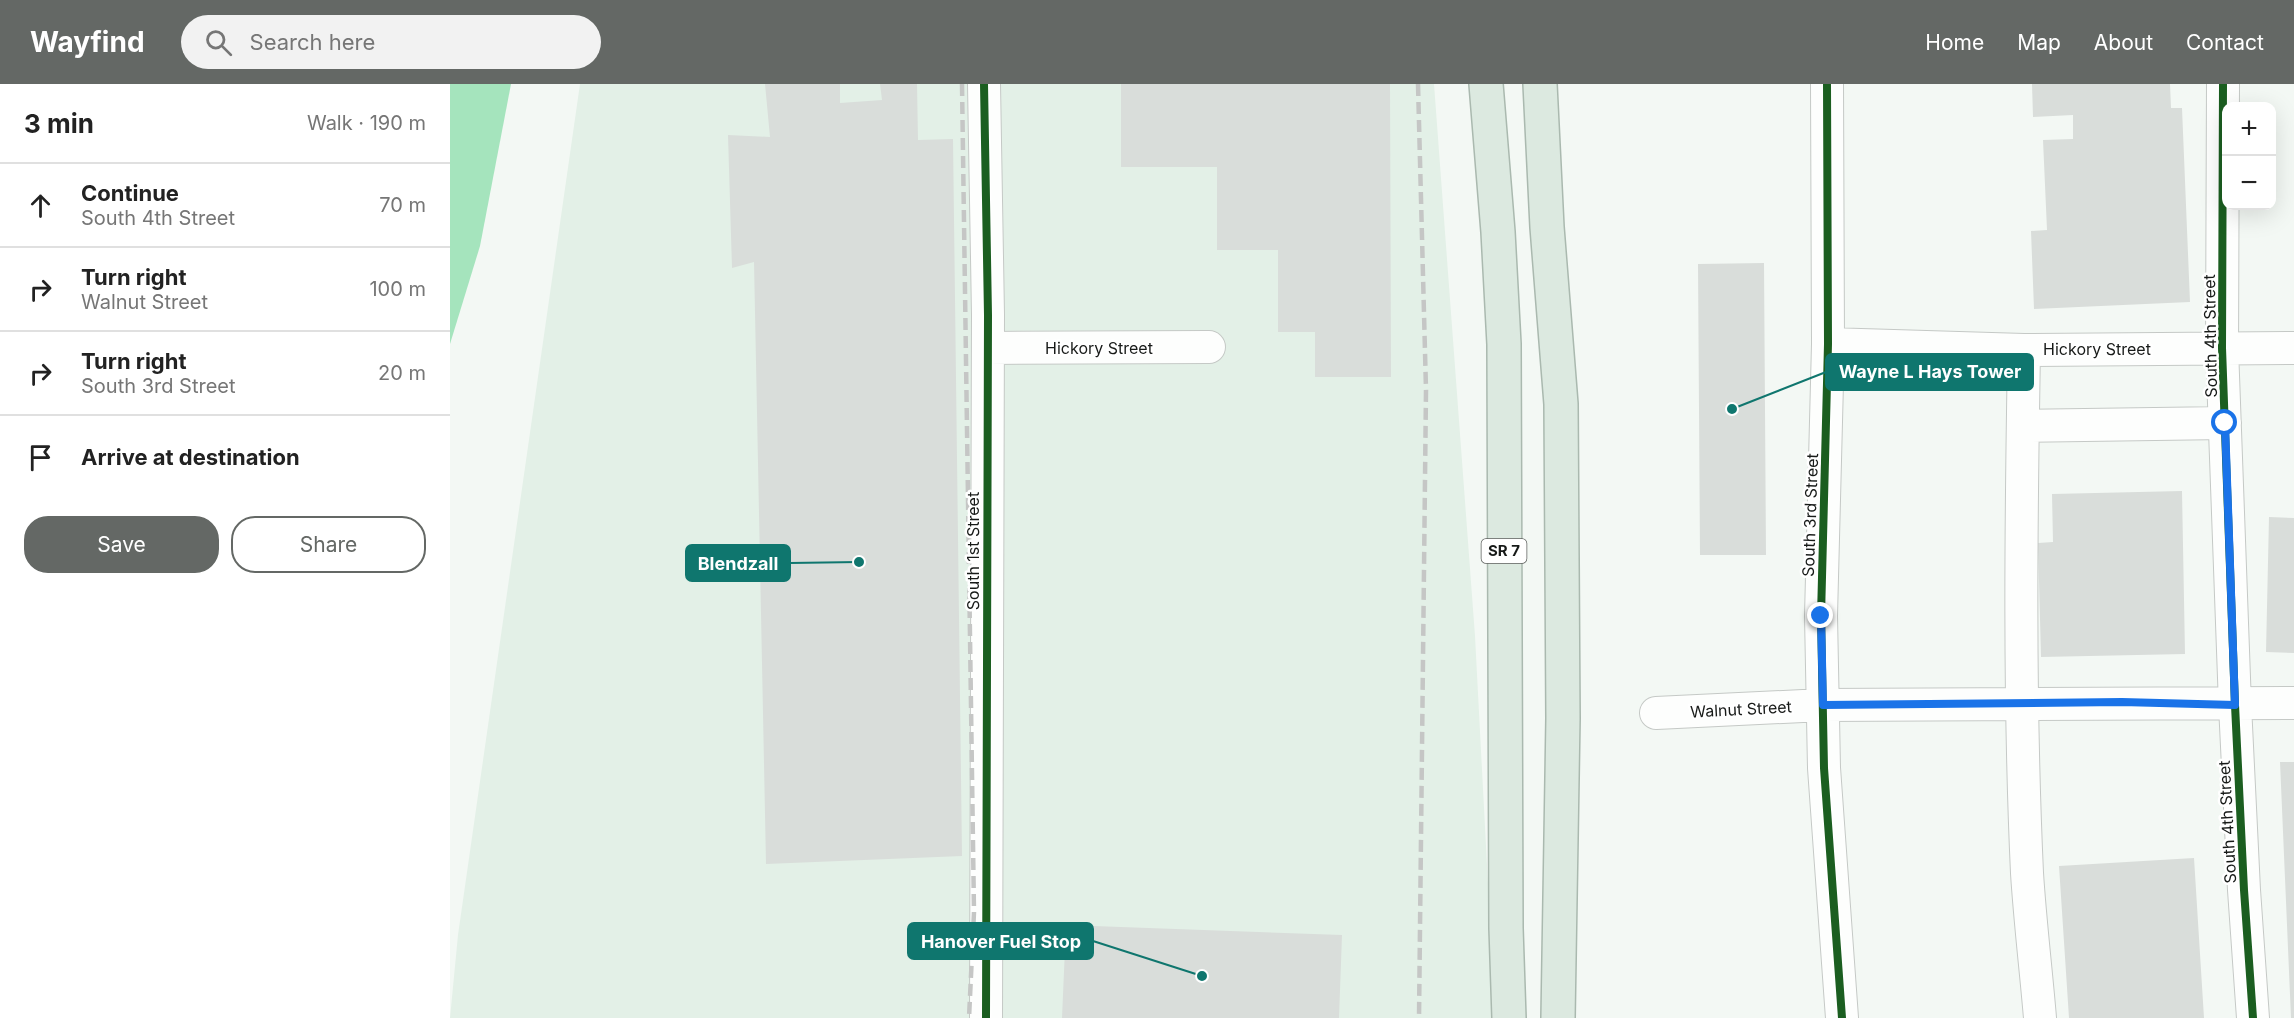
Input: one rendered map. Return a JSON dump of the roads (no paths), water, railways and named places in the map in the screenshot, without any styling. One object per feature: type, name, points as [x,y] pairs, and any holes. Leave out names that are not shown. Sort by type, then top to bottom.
[{"type":"highway","name":"SR 7","points":[[1486,84],[1504,344],[1506,928],[1509,1018]]},
{"type":"highway","points":[[1540,84],[1547,227],[1561,404],[1563,718],[1558,1018]]},
{"type":"street","name":"South 1st Street","points":[[984,84],[988,348],[986,1018]]},
{"type":"street","name":"South 3rd Street","points":[[1827,84],[1828,344],[1821,616],[1824,768],[1842,1018]]},
{"type":"street","name":"South 4th Street","points":[[2223,84],[2222,348],[2235,705],[2253,1018]]},
{"type":"street","name":"Hickory Street","points":[[1828,344],[2024,350],[2294,348]]},
{"type":"street","name":"Hickory Street","points":[[988,348],[1209,347]]},
{"type":"street","points":[[2024,350],[2022,704],[2028,875],[2040,1018]]},
{"type":"street","points":[[2022,426],[2225,423]]},
{"type":"street","name":"Walnut Street","points":[[1656,713],[1823,705],[2294,703]]},
{"type":"railway","points":[[962,84],[974,912],[969,1018]]},
{"type":"railway","points":[[1418,84],[1426,390],[1419,1018]]},
{"type":"place","name":"Wayne L Hays Tower","points":[[1732,409]]},
{"type":"place","name":"Blendzall","points":[[859,562]]},
{"type":"place","name":"Hanover Fuel Stop","points":[[1202,976]]}]
